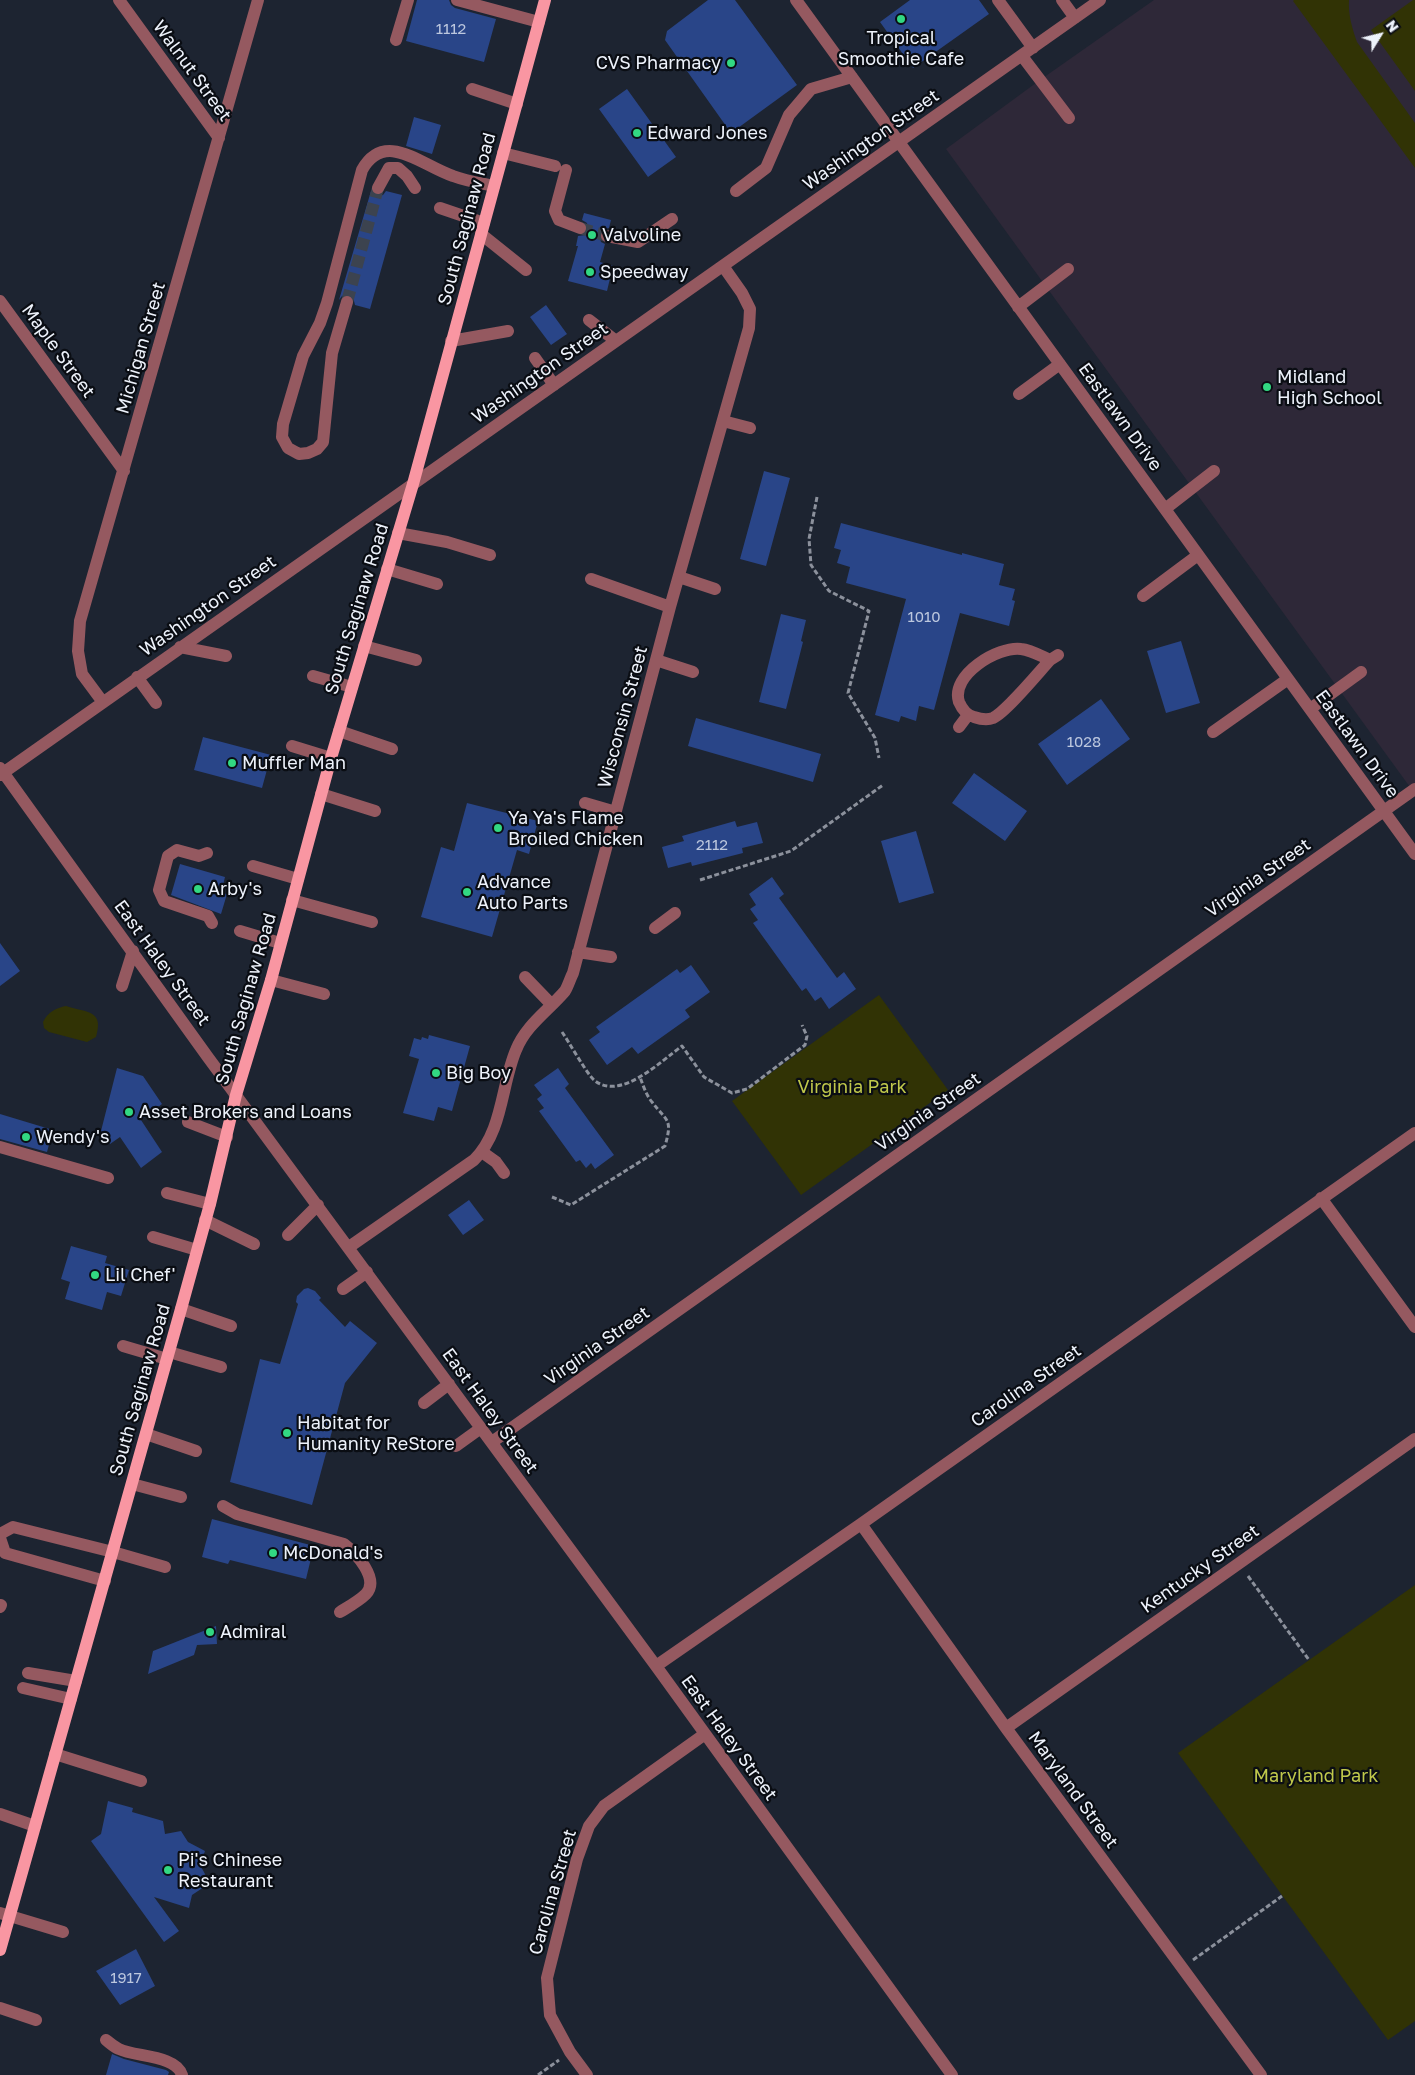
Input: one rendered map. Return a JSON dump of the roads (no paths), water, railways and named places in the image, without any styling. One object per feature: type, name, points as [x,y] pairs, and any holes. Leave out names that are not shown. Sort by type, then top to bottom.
[{"type":"main road","name":"South Saginaw Road","points":[[0,1950],[5,1914],[35,1826],[113,1552],[210,1204],[236,1096],[331,758],[413,484],[545,0]]},
{"type":"street","name":"Walnut Street","points":[[119,0],[219,138]]},
{"type":"street","name":"Michigan Street","points":[[102,701],[82,674],[78,651],[80,621],[258,0]]},
{"type":"street","points":[[396,40],[408,0]]},
{"type":"street","points":[[457,0],[539,22]]},
{"type":"street","points":[[998,0],[1069,118]]},
{"type":"street","points":[[1062,0],[1075,18]]},
{"type":"street","name":"Washington Street","points":[[1,771],[413,484],[1100,0]]},
{"type":"street","name":"Eastlawn Drive","points":[[801,2],[852,77],[1415,854]]},
{"type":"street","points":[[736,191],[766,168],[789,114],[811,89],[852,77]]},
{"type":"street","points":[[472,89],[517,104]]},
{"type":"street","points":[[346,302],[332,353],[323,442],[317,449],[299,454],[288,448],[282,437],[283,424],[303,356],[320,323],[327,303],[362,170],[369,158],[382,151],[394,151],[415,158],[452,176],[494,186]]},
{"type":"street","points":[[503,153],[560,168],[555,212],[560,220],[580,228]]},
{"type":"street","points":[[378,188],[389,168],[398,168],[407,176],[415,188]]},
{"type":"street","points":[[440,208],[482,228],[526,270]]},
{"type":"street","points":[[607,236],[638,242],[672,219]]},
{"type":"street","name":"Wisconsin Street","points":[[349,1247],[474,1160],[482,1152],[494,1128],[516,1050],[531,1024],[566,990],[573,974],[670,607],[749,328],[750,309],[742,293],[723,266]]},
{"type":"street","points":[[1018,307],[1068,270]]},
{"type":"street","name":"Maple Street","points":[[0,301],[124,471]]},
{"type":"street","points":[[589,320],[616,341]]},
{"type":"street","points":[[451,341],[508,331]]},
{"type":"street","points":[[535,358],[554,385]]},
{"type":"street","points":[[1018,394],[1060,364]]},
{"type":"street","points":[[723,421],[750,428]]},
{"type":"street","points":[[1165,508],[1214,471]]},
{"type":"street","points":[[398,533],[447,542],[490,555]]},
{"type":"street","points":[[1143,596],[1198,555]]},
{"type":"street","points":[[387,568],[437,584]]},
{"type":"street","points":[[679,577],[715,589]]},
{"type":"street","points":[[591,579],[670,607]]},
{"type":"street","points":[[180,646],[226,656]]},
{"type":"street","points":[[364,646],[416,660]]},
{"type":"street","points":[[1020,648],[1054,658],[993,718],[980,719],[968,715],[960,706],[957,696],[960,682],[970,670],[1003,651],[1020,648]]},
{"type":"street","points":[[656,660],[693,672]]},
{"type":"street","points":[[1310,709],[1360,672]]},
{"type":"street","points":[[313,676],[352,687]]},
{"type":"street","points":[[137,677],[156,704]]},
{"type":"street","points":[[1213,732],[1288,679]]},
{"type":"street","points":[[959,727],[968,715]]},
{"type":"street","points":[[339,731],[392,749]]},
{"type":"street","points":[[292,746],[331,758]]},
{"type":"street","name":"East Haley Street","points":[[1,771],[236,1096],[656,1666],[952,2075]]},
{"type":"street","name":"Virginia Street","points":[[492,1442],[1415,789]]},
{"type":"street","points":[[321,794],[374,811]]},
{"type":"street","points":[[585,803],[616,812]]},
{"type":"street","points":[[207,853],[199,856],[177,850],[173,852],[168,856],[159,890],[164,901],[208,916],[212,923]]},
{"type":"street","points":[[253,866],[298,879]]},
{"type":"street","points":[[292,900],[372,922]]},
{"type":"street","points":[[655,928],[675,913]]},
{"type":"street","points":[[240,931],[280,943]]},
{"type":"street","points":[[122,986],[133,951]]},
{"type":"street","points":[[578,952],[611,957]]},
{"type":"street","points":[[525,976],[551,1004]]},
{"type":"street","points":[[270,980],[324,994]]},
{"type":"street","points":[[188,1122],[226,1137]]},
{"type":"street","name":"Carolina Street","points":[[656,1666],[861,1524],[1415,1133]]},
{"type":"street","points":[[0,1147],[108,1178]]},
{"type":"street","points":[[482,1152],[496,1162],[504,1173]]},
{"type":"street","points":[[167,1193],[210,1204]]},
{"type":"street","points":[[1321,1198],[1415,1327]]},
{"type":"street","points":[[288,1234],[318,1205]]},
{"type":"street","points":[[205,1220],[254,1244]]},
{"type":"street","points":[[153,1237],[197,1250]]},
{"type":"street","points":[[343,1289],[367,1272]]},
{"type":"street","points":[[181,1310],[231,1326]]},
{"type":"street","points":[[123,1346],[221,1368]]},
{"type":"street","points":[[424,1403],[448,1384]]},
{"type":"street","points":[[456,1446],[481,1428]]},
{"type":"street","points":[[146,1434],[196,1451]]},
{"type":"street","name":"Kentucky Street","points":[[1006,1728],[1415,1439]]},
{"type":"street","points":[[132,1484],[181,1497]]},
{"type":"street","points":[[223,1506],[237,1514],[344,1544],[354,1552],[362,1563],[371,1585],[366,1593],[340,1612]]},
{"type":"street","name":"Maryland Street","points":[[861,1524],[1006,1728],[1261,2075]]},
{"type":"street","points":[[0,1534],[13,1527],[164,1567]]},
{"type":"street","points":[[0,1538],[5,1553],[104,1581]]},
{"type":"street","points":[[28,1673],[76,1681]]},
{"type":"street","points":[[23,1688],[71,1699]]},
{"type":"street","name":"Carolina Street","points":[[587,2075],[570,2052],[550,2015],[547,1978],[577,1859],[589,1826],[604,1806],[705,1734]]},
{"type":"street","points":[[55,1754],[141,1781]]},
{"type":"street","points":[[0,1814],[35,1826]]},
{"type":"street","points":[[5,1914],[63,1932]]},
{"type":"street","points":[[0,2008],[36,2020]]},
{"type":"street","points":[[106,2040],[118,2049],[172,2063],[182,2075]]},
{"type":"tunnel","points":[[347,302],[378,188]]},
{"type":"tunnel","points":[[580,228],[607,236]]},
{"type":"place","name":"Tropical Smoothie Cafe","points":[[901,19]]},
{"type":"place","name":"CVS Pharmacy","points":[[731,63]]},
{"type":"place","name":"Edward Jones","points":[[637,133]]},
{"type":"place","name":"Valvoline","points":[[592,235]]},
{"type":"place","name":"Speedway","points":[[590,272]]},
{"type":"place","name":"Midland High School","points":[[1267,387]]},
{"type":"place","name":"Muffler Man","points":[[232,763]]},
{"type":"place","name":"Ya Ya's Flame Broiled Chicken","points":[[498,828]]},
{"type":"place","name":"Arby's","points":[[198,889]]},
{"type":"place","name":"Advance Auto Parts","points":[[467,892]]},
{"type":"place","name":"Big Boy","points":[[436,1073]]},
{"type":"place","name":"Asset Brokers and Loans","points":[[129,1112]]},
{"type":"place","name":"Wendy's","points":[[26,1137]]},
{"type":"place","name":"Lil Chef'","points":[[95,1275]]},
{"type":"place","name":"Habitat for Humanity ReStore","points":[[287,1433]]},
{"type":"place","name":"McDonald's","points":[[273,1553]]},
{"type":"place","name":"Admiral","points":[[210,1632]]},
{"type":"place","name":"Pi's Chinese Restaurant","points":[[168,1870]]},
{"type":"park label","name":"Virginia Park","points":[[852,1087]]},
{"type":"park label","name":"Maryland Park","points":[[1316,1776]]}]
